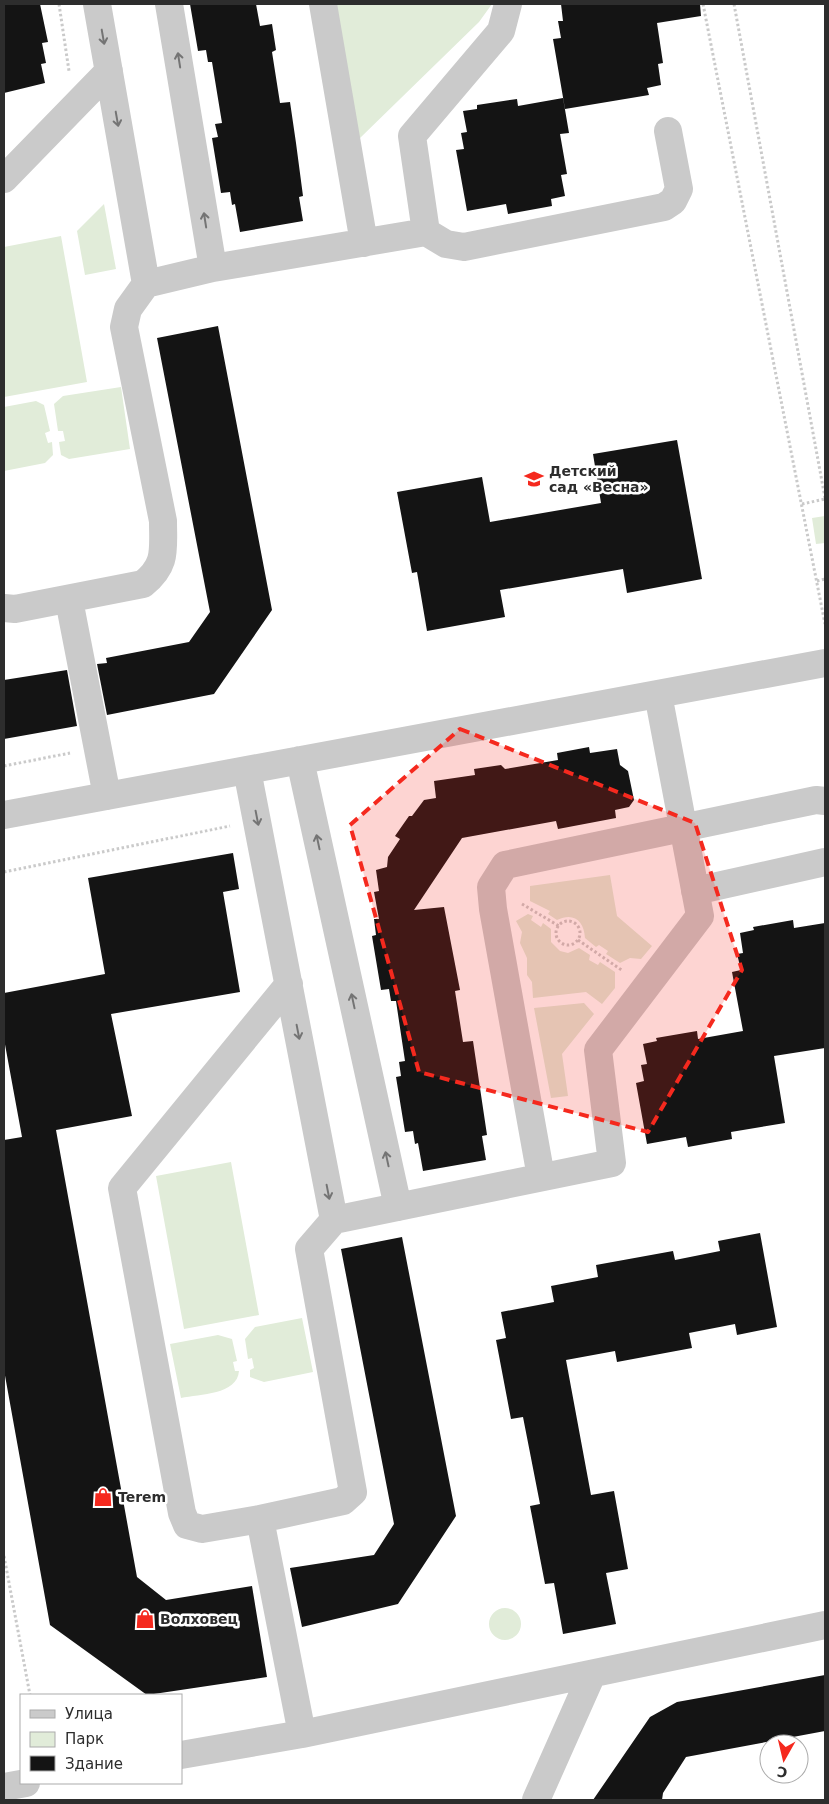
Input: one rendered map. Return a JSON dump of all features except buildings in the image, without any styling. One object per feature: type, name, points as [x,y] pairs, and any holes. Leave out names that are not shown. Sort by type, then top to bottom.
[{"type":"street","points":[[97,4],[146,284]]},
{"type":"street","points":[[170,4],[214,268]]},
{"type":"street","points":[[323,4],[364,243]]},
{"type":"street","points":[[426,232],[412,136],[501,31],[508,4]]},
{"type":"street","points":[[4,179],[109,71]]},
{"type":"street","points":[[4,608],[15,609],[70,600],[143,584],[157,573],[163,552],[162,521],[124,327],[128,309],[146,284],[214,268],[426,232],[446,244],[464,247],[664,207],[673,202],[679,189],[668,131]]},
{"type":"street","points":[[70,600],[107,796]]},
{"type":"street","points":[[4,815],[825,663]]},
{"type":"street","points":[[289,984],[122,1188],[182,1513],[187,1525],[202,1529],[260,1519],[342,1501],[353,1492],[309,1249],[334,1220],[612,1163],[598,1050],[700,916],[658,694]]},
{"type":"street","points":[[300,760],[398,1207]]},
{"type":"street","points":[[247,770],[334,1220]]},
{"type":"street","points":[[541,1177],[493,909],[491,887],[505,865],[683,826],[816,800],[825,801]]},
{"type":"street","points":[[695,891],[825,862]]},
{"type":"street","points":[[260,1519],[302,1734]]},
{"type":"street","points":[[182,1755],[302,1734],[825,1625]]},
{"type":"street","points":[[536,1800],[592,1674]]},
{"type":"street","points":[[4,1787],[20,1784]]},
{"type":"path","points":[[59,4],[70,73]]},
{"type":"path","points":[[702,4],[825,624]]},
{"type":"path","points":[[734,4],[825,499],[802,504]]},
{"type":"path","points":[[817,581],[825,579]]},
{"type":"path","points":[[4,766],[98,748]]},
{"type":"path","points":[[4,872],[257,820]]},
{"type":"path","points":[[522,904],[559,926]]},
{"type":"path","points":[[568,921],[575,923],[580,929],[578,940],[567,944],[560,941],[556,934],[559,926],[568,921]]},
{"type":"path","points":[[4,1556],[30,1694]]},
{"type":"highlighted area","points":[[460,729],[695,823],[742,970],[648,1132],[419,1072],[350,825]]},
{"type":"green space","points":[[336,4],[492,4],[479,22],[359,139]]},
{"type":"green space","points":[[104,204],[116,269],[85,275],[77,231]]},
{"type":"green space","points":[[61,236],[87,382],[4,397],[4,247]]},
{"type":"green space","points":[[121,387],[130,449],[69,459],[61,455],[59,442],[65,441],[63,431],[58,431],[54,404],[63,396]]},
{"type":"green space","points":[[36,401],[44,405],[50,431],[45,433],[48,443],[52,442],[53,455],[45,463],[4,471],[4,407]]},
{"type":"green space","points":[[825,516],[825,543],[816,544],[812,518]]},
{"type":"green space","points":[[610,875],[617,916],[652,946],[641,959],[630,958],[620,963],[606,954],[608,951],[599,945],[596,947],[585,938],[583,927],[577,920],[568,917],[557,920],[548,914],[550,911],[530,901],[530,886]]},
{"type":"green space","points":[[528,914],[533,916],[531,920],[541,927],[543,923],[551,929],[551,942],[560,951],[568,953],[579,948],[590,955],[589,960],[598,965],[600,962],[615,972],[615,988],[602,1004],[586,992],[533,998],[532,982],[527,975],[527,958],[520,943],[522,932],[516,921]]},
{"type":"green space","points":[[584,1003],[594,1014],[562,1054],[568,1096],[551,1098],[534,1008]]},
{"type":"green space","points":[[231,1162],[259,1315],[184,1329],[156,1176]]},
{"type":"green space","points":[[302,1318],[313,1372],[264,1382],[250,1377],[250,1370],[254,1368],[252,1358],[248,1359],[245,1339],[255,1327]]},
{"type":"green space","points":[[218,1335],[232,1339],[237,1361],[233,1362],[235,1371],[239,1371],[237,1379],[225,1389],[181,1398],[170,1344]]},
{"type":"green space","points":[[505,1608],[517,1612],[521,1624],[517,1636],[505,1640],[493,1636],[489,1624],[493,1612]]},
{"type":"place","name":"Детский сад «Весна»","points":[[534,479]]},
{"type":"place","name":"Terem","points":[[103,1497]]},
{"type":"place","name":"Волховец","points":[[145,1619]]}]
